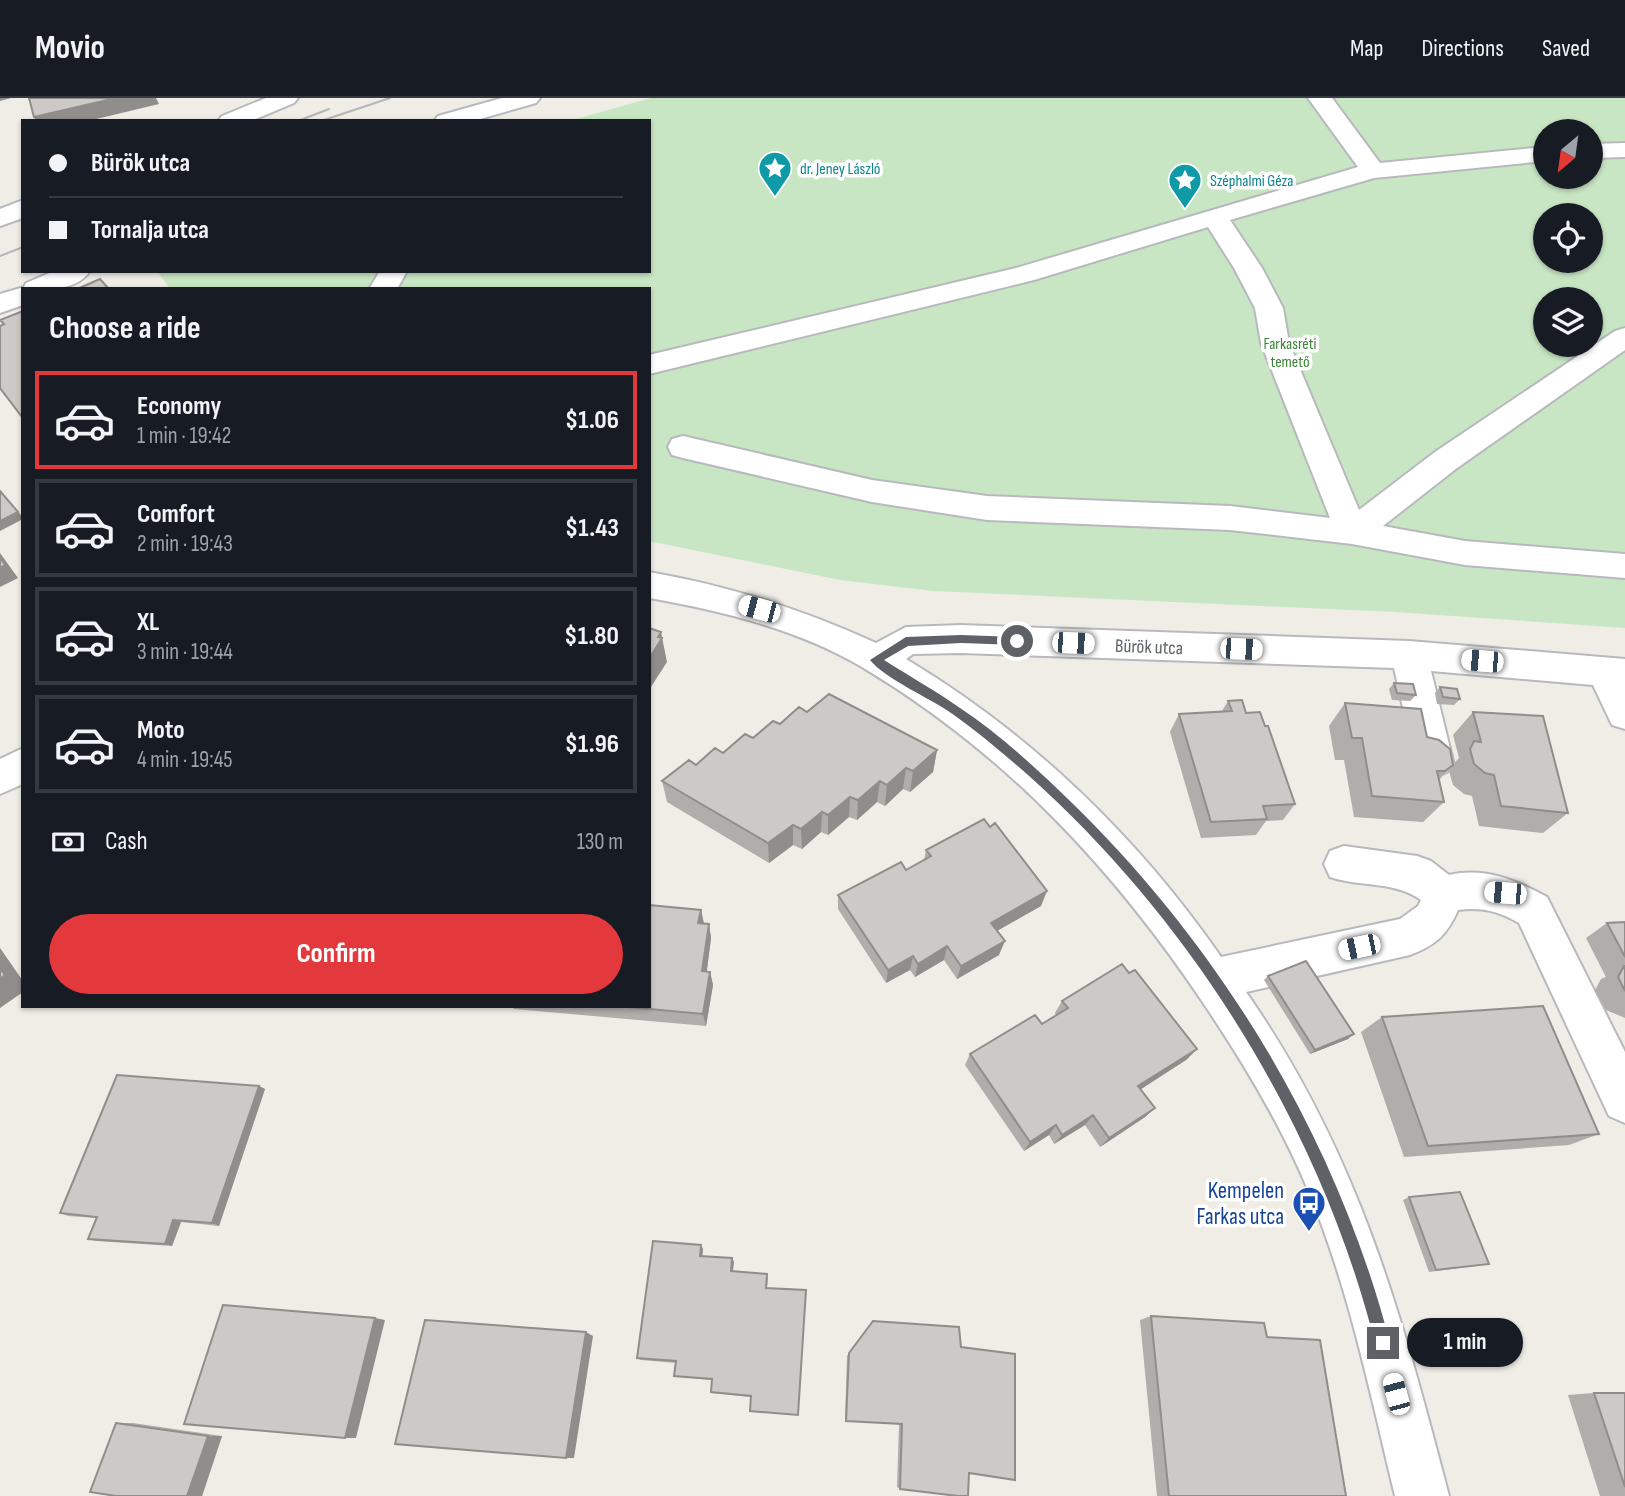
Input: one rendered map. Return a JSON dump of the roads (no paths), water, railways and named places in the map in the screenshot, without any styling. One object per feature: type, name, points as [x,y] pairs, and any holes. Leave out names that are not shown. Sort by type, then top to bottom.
[{"type":"street","points":[[235,119],[286,98]]},
{"type":"street","points":[[453,119],[528,98]]},
{"type":"street","points":[[1320,98],[1373,171]]},
{"type":"street","points":[[1603,151],[1625,150]]},
{"type":"street","points":[[651,365],[1024,274],[1311,187],[1373,171],[1533,155]]},
{"type":"street","points":[[0,218],[21,209]]},
{"type":"street","points":[[1215,217],[1248,268],[1269,308],[1275,342],[1352,532]]},
{"type":"street","points":[[41,287],[73,273]]},
{"type":"street","points":[[0,304],[21,296]]},
{"type":"street","points":[[1352,532],[1446,460],[1625,337]]},
{"type":"street","points":[[683,447],[872,491],[987,508],[1230,518],[1352,532],[1465,553],[1625,566]]},
{"type":"street","points":[[651,585],[699,593],[759,609],[811,628],[876,660],[922,687],[986,733],[1073,809],[1112,849],[1213,979],[1266,1061],[1298,1120],[1339,1206],[1370,1292],[1422,1496]]},
{"type":"street","name":"Bürök utca","points":[[876,660],[906,642],[961,639],[1409,655],[1615,673]]},
{"type":"street","points":[[1409,655],[1434,761]]},
{"type":"street","points":[[1615,673],[1625,714]]},
{"type":"street","points":[[0,778],[21,765]]},
{"type":"street","points":[[1344,864],[1417,874],[1444,894]]},
{"type":"street","points":[[1444,894],[1464,889],[1505,893],[1533,910],[1625,1100]]},
{"type":"street","points":[[1213,979],[1410,936],[1433,919],[1444,894]]},
{"type":"tram line","points":[[327,119],[390,98]]},
{"type":"tram line","points":[[303,119],[329,109]]},
{"type":"tram line","points":[[0,256],[21,248]]},
{"type":"place","name":"dr. Jeney László","points":[[775,198]]},
{"type":"place","name":"Széphalmi Géza","points":[[1185,210]]},
{"type":"place","name":"Kempelen Farkas utca","points":[[1309,1233]]},
{"type":"park label","name":"Farkasréti temető","points":[[1290,352]]}]
